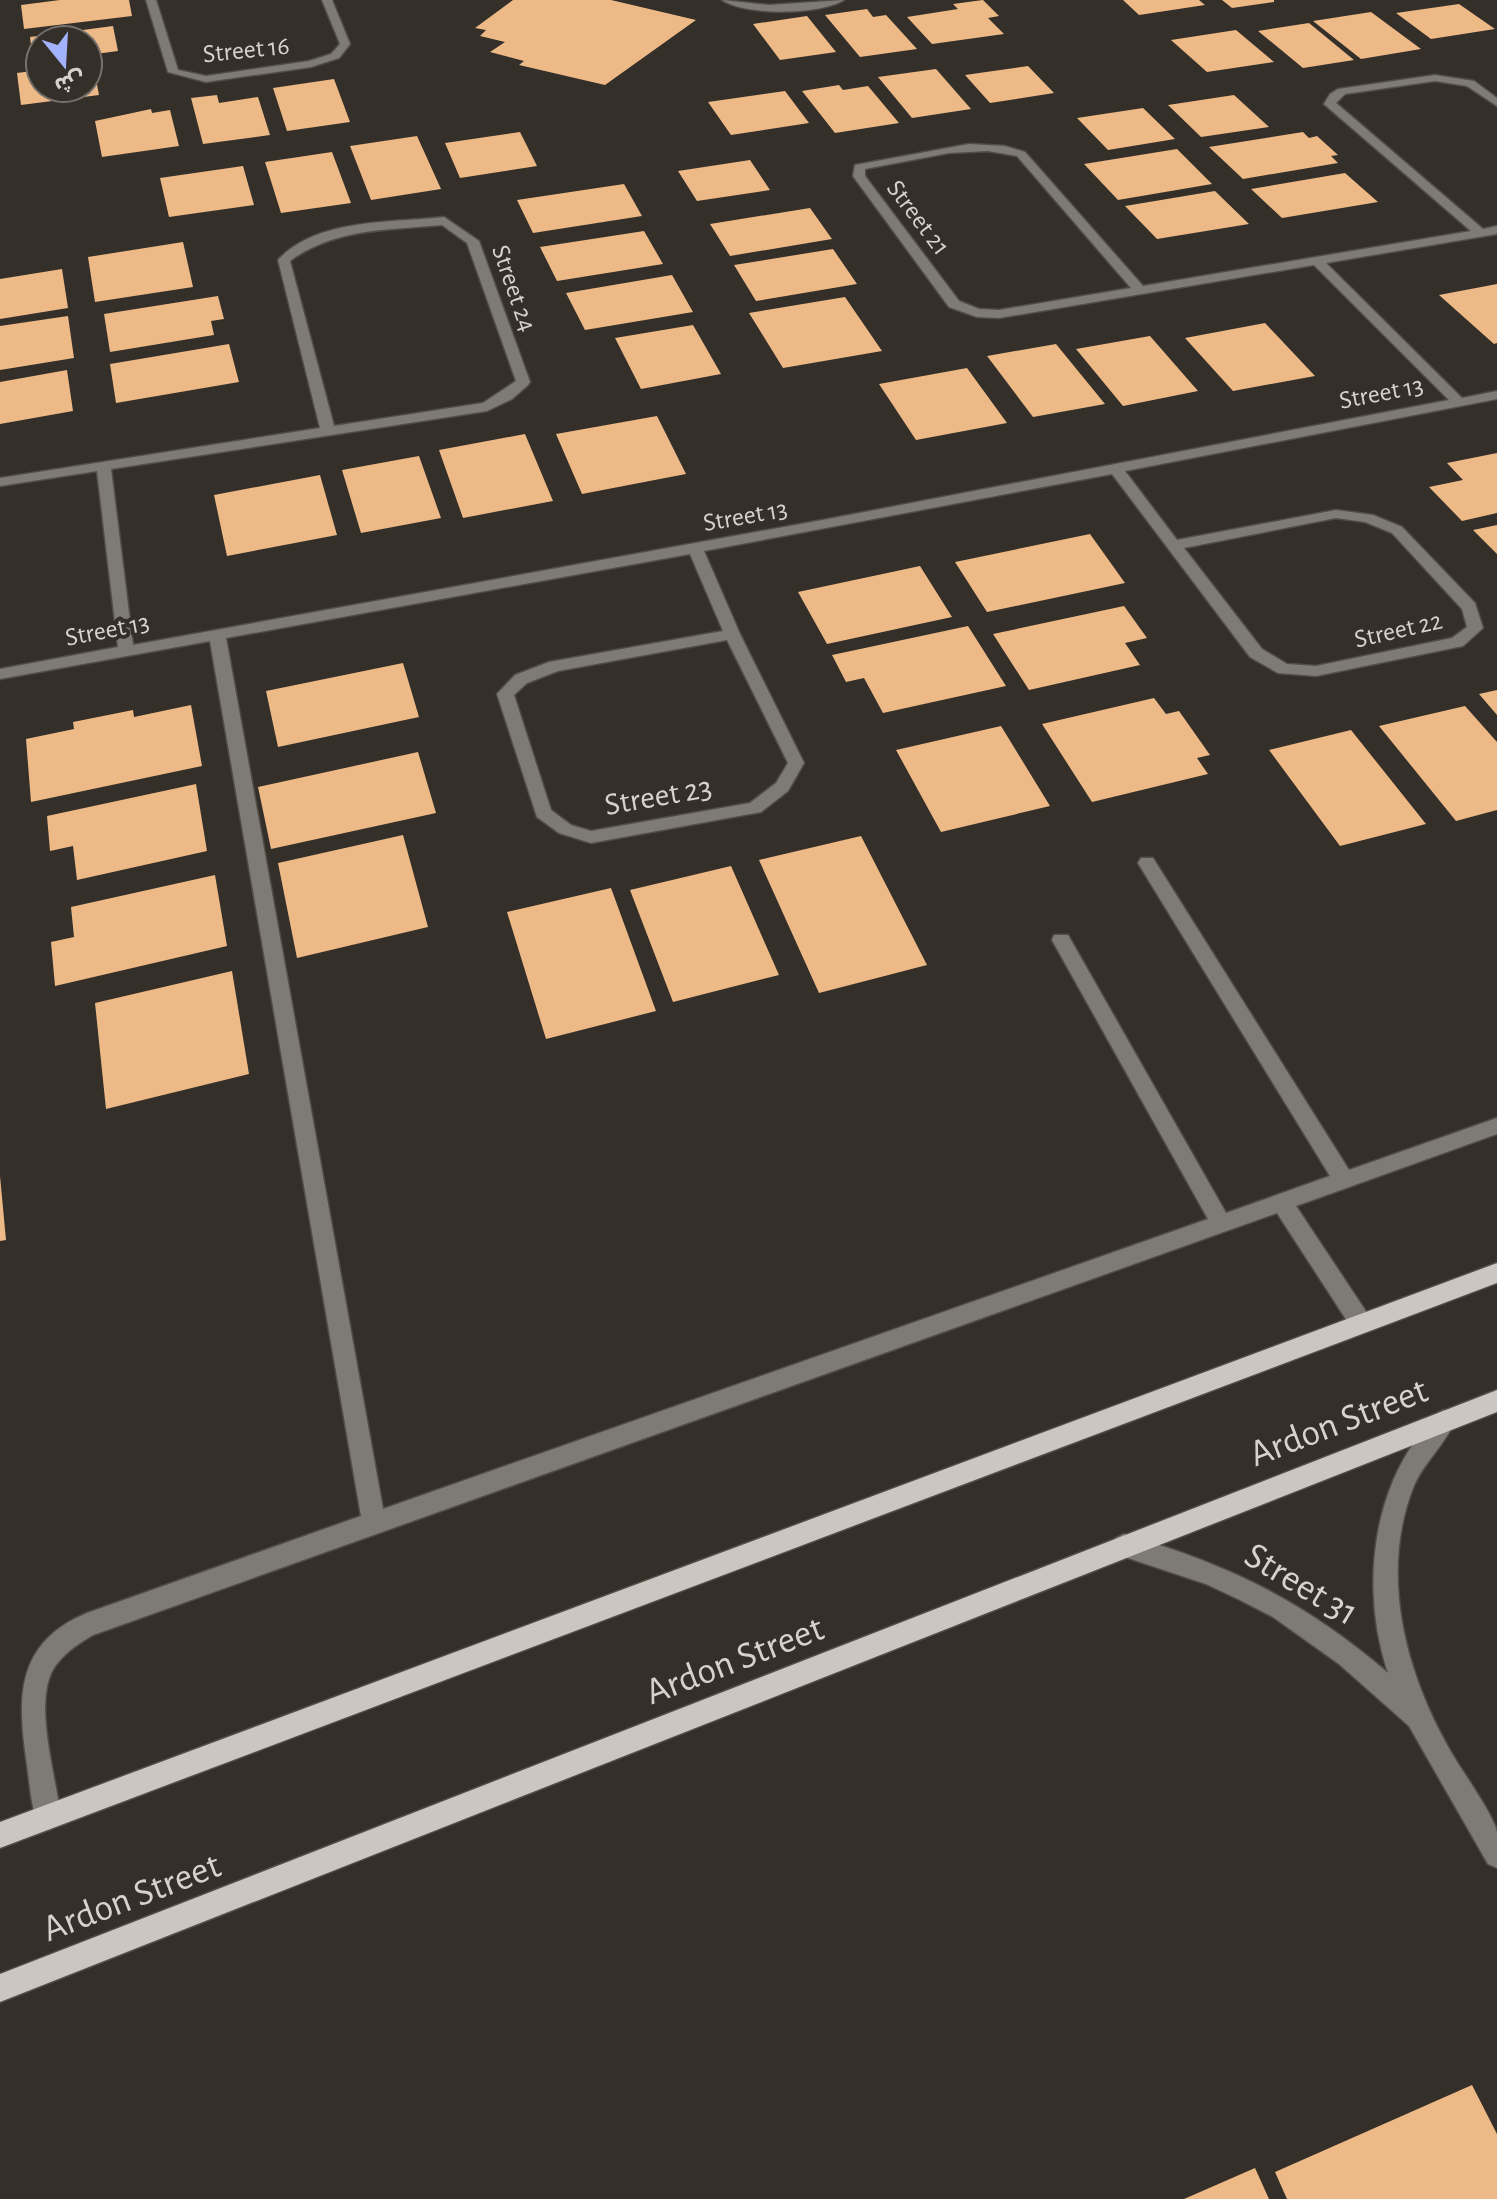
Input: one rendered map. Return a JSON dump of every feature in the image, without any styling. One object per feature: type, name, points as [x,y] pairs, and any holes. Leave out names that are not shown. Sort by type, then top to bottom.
[{"type":"main road","points":[[0,1835],[1497,1273]]},
{"type":"main road","name":"Ardon Street","points":[[0,1988],[1497,1401]]},
{"type":"street","name":"Street 16","points":[[151,0],[173,72],[206,79],[311,64],[335,56],[345,44],[327,0]]},
{"type":"street","points":[[727,0],[742,6],[773,10],[839,0]]},
{"type":"street","points":[[1481,233],[1330,104],[1334,96],[1342,91],[1435,78],[1470,83],[1497,103]]},
{"type":"street","name":"Street 21","points":[[1140,290],[1021,154],[988,146],[859,167],[859,176],[954,304],[977,313],[999,314],[1497,230]]},
{"type":"street","name":"Street 24","points":[[0,482],[104,467],[328,432],[487,407],[507,396],[523,382],[473,241],[458,228],[444,221],[325,235],[296,249],[284,260],[328,432]]},
{"type":"street","points":[[1316,260],[1458,401]]},
{"type":"street","name":"Street 13","points":[[0,674],[695,548],[1497,395]]},
{"type":"street","points":[[104,467],[126,649]]},
{"type":"street","name":"Street 22","points":[[1115,468],[1256,653],[1284,669],[1316,671],[1457,642],[1475,628],[1469,607],[1397,530],[1368,518],[1336,514],[1174,545]]},
{"type":"street","name":"Street 23","points":[[695,548],[732,634],[796,763],[782,787],[755,808],[591,837],[565,829],[543,813],[505,694],[521,679],[555,666],[732,634]]},
{"type":"street","points":[[217,633],[374,1523]]},
{"type":"street","points":[[1147,863],[1344,1180]]},
{"type":"street","points":[[1061,940],[1221,1223]]},
{"type":"street","points":[[48,1817],[34,1702],[36,1679],[48,1656],[65,1637],[87,1625],[1497,1126]]},
{"type":"street","points":[[1281,1202],[1361,1323]]},
{"type":"street","name":"Street 31","points":[[1444,1421],[1420,1452],[1402,1487],[1390,1528],[1385,1571],[1389,1619],[1400,1669],[1420,1720],[1497,1855]]},
{"type":"street","name":"Street 31","points":[[1124,1546],[1228,1579],[1279,1606],[1327,1638],[1375,1676],[1420,1720]]},
{"type":"building","points":[[60,0],[129,0],[132,16],[66,24],[24,24],[24,29],[21,5]]},
{"type":"building","points":[[513,0],[611,0],[696,20],[605,85],[519,65],[524,61],[490,52],[505,42],[480,36],[486,30],[475,28]]},
{"type":"building","points":[[983,0],[999,16],[988,18],[1004,34],[932,44],[907,17],[958,9],[953,4]]},
{"type":"building","points":[[1123,0],[1199,0],[1205,5],[1139,15]]},
{"type":"building","points":[[1222,0],[1274,0],[1274,2],[1232,8]]},
{"type":"building","points":[[1459,4],[1495,29],[1431,39],[1396,13]]},
{"type":"building","points":[[867,9],[873,17],[886,15],[917,49],[860,57],[825,15]]},
{"type":"building","points":[[1371,12],[1421,49],[1361,59],[1313,21]]},
{"type":"building","points":[[807,16],[836,52],[780,60],[753,24]]},
{"type":"building","points":[[1309,23],[1354,60],[1303,68],[1258,31]]},
{"type":"building","points":[[113,26],[118,51],[104,53],[104,27]]},
{"type":"building","points":[[1236,30],[1274,62],[1207,72],[1171,40]]},
{"type":"building","points":[[1028,66],[1054,93],[990,103],[965,75]]},
{"type":"building","points":[[936,69],[971,109],[912,118],[878,77]]},
{"type":"building","points":[[24,72],[24,104],[29,104],[21,105],[17,73]]},
{"type":"building","points":[[334,79],[350,122],[287,131],[273,88]]},
{"type":"building","points":[[839,85],[843,90],[868,86],[899,123],[835,133],[802,91]]},
{"type":"building","points":[[785,91],[809,123],[731,135],[708,102]]},
{"type":"building","points":[[217,95],[219,103],[258,97],[270,135],[203,144],[191,98]]},
{"type":"building","points":[[1234,95],[1269,127],[1201,137],[1168,105]]},
{"type":"building","points":[[1143,108],[1175,139],[1108,150],[1077,118]]},
{"type":"building","points":[[151,109],[152,113],[170,110],[179,146],[102,157],[95,121]]},
{"type":"building","points":[[520,132],[537,166],[460,178],[445,143]]},
{"type":"building","points":[[1303,132],[1309,138],[1317,136],[1338,155],[1331,156],[1338,163],[1243,179],[1209,147]]},
{"type":"building","points":[[417,136],[441,189],[371,200],[350,146]]},
{"type":"building","points":[[1177,149],[1212,184],[1118,200],[1084,164]]},
{"type":"building","points":[[332,152],[351,203],[281,213],[265,162]]},
{"type":"building","points":[[750,160],[770,190],[697,201],[678,171]]},
{"type":"building","points":[[243,166],[254,205],[169,217],[160,178]]},
{"type":"building","points":[[1345,173],[1378,202],[1282,218],[1251,189]]},
{"type":"building","points":[[624,184],[642,216],[533,233],[517,200]]},
{"type":"building","points":[[1215,191],[1249,224],[1157,239],[1125,206]]},
{"type":"building","points":[[810,208],[832,239],[730,256],[710,224]]},
{"type":"building","points":[[644,231],[663,264],[557,281],[540,247]]},
{"type":"building","points":[[183,242],[193,287],[95,302],[88,257]]},
{"type":"building","points":[[833,249],[857,284],[756,301],[734,265]]},
{"type":"building","points":[[62,269],[68,308],[0,319],[0,279]]},
{"type":"building","points":[[672,275],[693,312],[585,330],[566,293]]},
{"type":"building","points":[[1497,284],[1497,343],[1494,344],[1439,295]]},
{"type":"building","points":[[218,296],[224,319],[211,321],[214,335],[110,352],[104,314]]},
{"type":"building","points":[[845,297],[882,351],[783,368],[749,313]]},
{"type":"building","points":[[68,316],[74,358],[0,370],[0,326]]},
{"type":"building","points":[[1265,323],[1315,376],[1233,391],[1185,338]]},
{"type":"building","points":[[693,325],[721,374],[641,389],[615,338]]},
{"type":"building","points":[[1150,336],[1198,391],[1123,406],[1076,349]]},
{"type":"building","points":[[229,344],[239,382],[116,403],[110,364]]},
{"type":"building","points":[[1056,344],[1105,404],[1033,417],[987,356]]},
{"type":"building","points":[[967,368],[1007,423],[916,440],[879,384]]},
{"type":"building","points":[[67,370],[73,411],[0,424],[0,382]]},
{"type":"building","points":[[657,416],[686,474],[582,494],[556,434]]},
{"type":"building","points":[[525,434],[553,501],[463,518],[439,450]]},
{"type":"building","points":[[1497,453],[1497,513],[1462,521],[1429,487],[1463,480],[1447,463]]},
{"type":"building","points":[[419,456],[441,518],[361,533],[342,470]]},
{"type":"building","points":[[320,475],[337,535],[227,556],[214,495]]},
{"type":"building","points":[[1497,525],[1497,554],[1473,530]]},
{"type":"building","points":[[1090,534],[1125,583],[987,612],[955,562]]},
{"type":"building","points":[[920,566],[952,617],[827,644],[798,592]]},
{"type":"building","points":[[1124,606],[1147,638],[1125,643],[1140,665],[1029,690],[993,634]]},
{"type":"building","points":[[968,626],[1006,686],[883,713],[864,678],[846,682],[832,655]]},
{"type":"building","points":[[403,663],[419,717],[278,747],[266,691]]},
{"type":"building","points":[[1497,690],[1497,715],[1479,694]]},
{"type":"building","points":[[1154,698],[1166,714],[1179,711],[1210,755],[1197,758],[1208,774],[1092,802],[1042,724]]},
{"type":"building","points":[[191,705],[202,766],[31,802],[26,739],[74,729],[73,722],[133,710],[134,717]]},
{"type":"building","points":[[1465,706],[1497,742],[1497,810],[1456,821],[1379,726]]},
{"type":"building","points":[[1001,726],[1050,806],[941,832],[896,750]]},
{"type":"building","points":[[1351,730],[1426,824],[1340,846],[1269,750]]},
{"type":"building","points":[[418,752],[436,813],[271,849],[258,787]]},
{"type":"building","points":[[196,784],[207,851],[77,880],[73,846],[50,851],[47,816]]},
{"type":"building","points":[[403,835],[428,927],[297,958],[278,863]]},
{"type":"building","points":[[861,836],[927,965],[819,993],[759,860]]},
{"type":"building","points":[[731,866],[779,975],[673,1002],[630,890]]},
{"type":"building","points":[[215,875],[227,946],[55,986],[51,942],[74,937],[71,907]]},
{"type":"building","points":[[611,888],[656,1011],[546,1039],[507,912]]},
{"type":"building","points":[[232,971],[249,1074],[106,1109],[95,1003]]},
{"type":"building","points":[[0,1176],[6,1240],[0,1241]]},
{"type":"building","points":[[1472,2085],[1497,2134],[1497,2199],[1287,2199],[1275,2172]]},
{"type":"building","points":[[1255,2168],[1269,2199],[1184,2199]]}]
